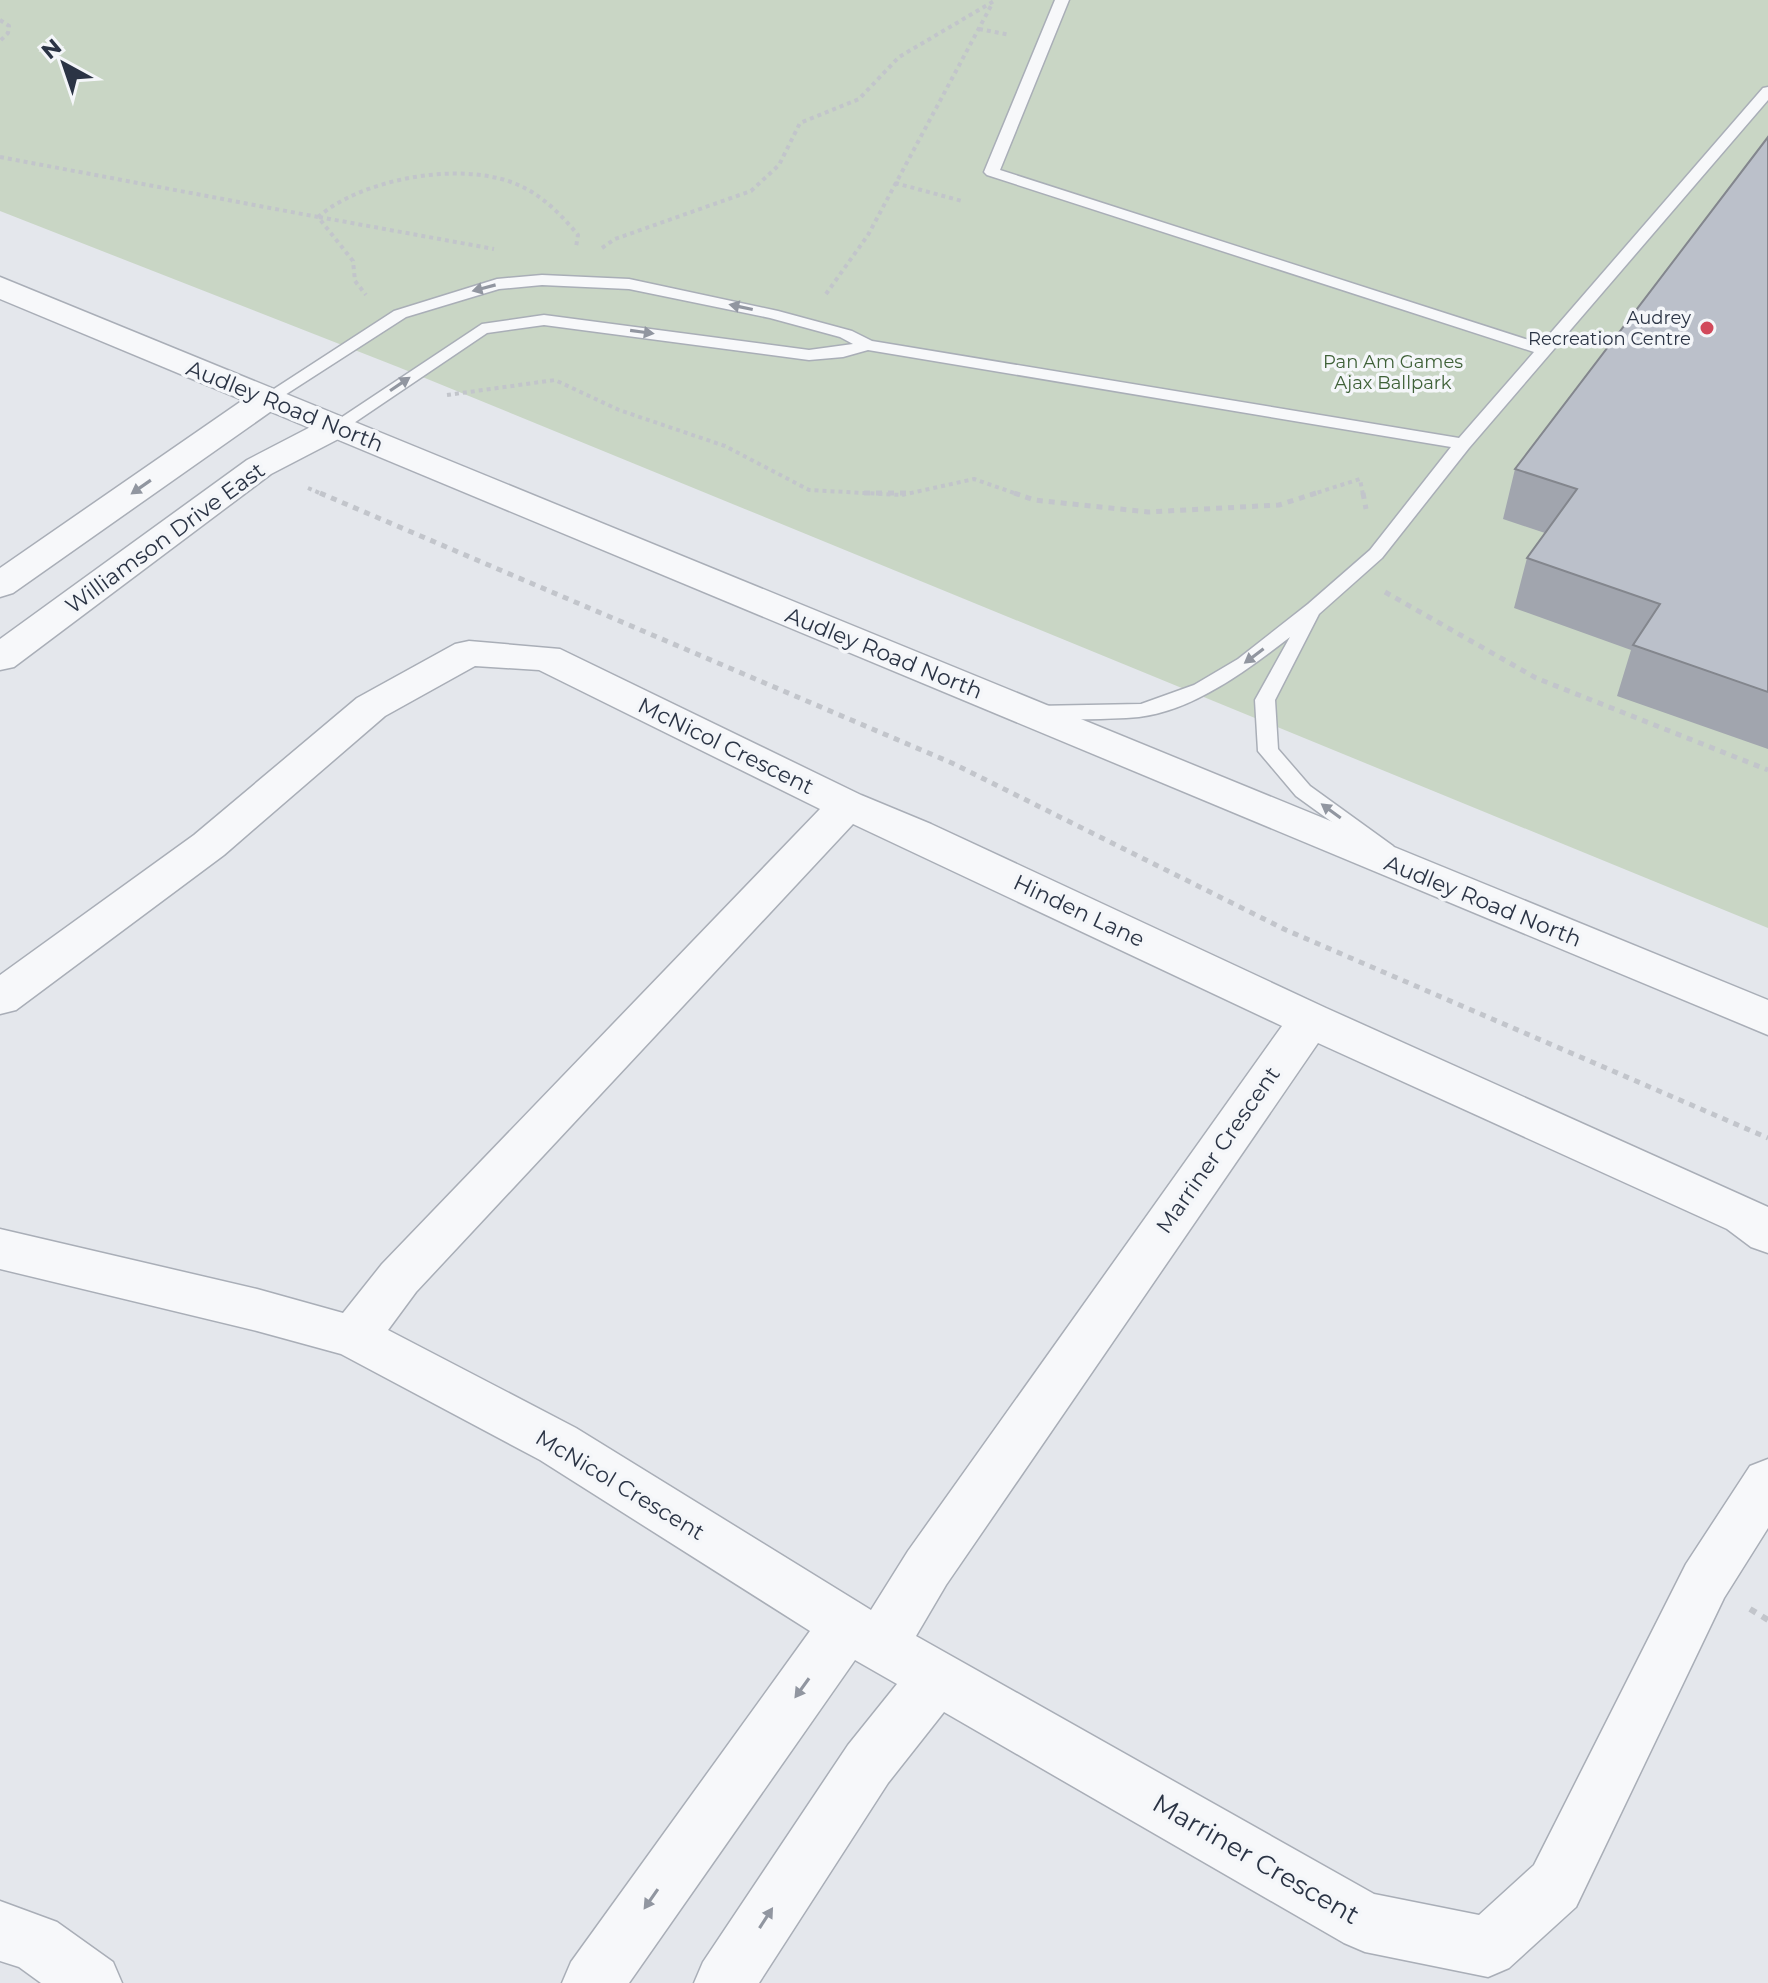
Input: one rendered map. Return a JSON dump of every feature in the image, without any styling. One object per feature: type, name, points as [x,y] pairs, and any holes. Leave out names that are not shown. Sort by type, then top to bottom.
[{"type":"street","name":"Audley Road North","points":[[0,287],[1768,1018]]},
{"type":"street","points":[[0,585],[268,398]]},
{"type":"street","name":"Williamson Drive East","points":[[0,658],[259,467],[336,427]]},
{"type":"street","name":"McNicol Crescent","points":[[0,998],[209,845],[371,707],[469,653],[546,658],[847,805],[399,1278],[354,1337]]},
{"type":"street","name":"Hinden Lane","points":[[847,805],[916,834],[1310,1020]]},
{"type":"street","points":[[1310,1020],[1744,1215],[1768,1233]]},
{"type":"street","name":"Marriner Crescent","points":[[592,1983],[864,1634],[927,1568],[1310,1020]]},
{"type":"street","name":"McNicol Crescent","points":[[0,1249],[257,1310],[354,1337],[558,1444],[864,1634]]},
{"type":"street","name":"Marriner Crescent","points":[[864,1634],[1365,1922],[1488,1947],[1555,1886],[1705,1581],[1768,1482]]},
{"type":"street","points":[[724,1983],[868,1764],[937,1677]]},
{"type":"street","points":[[0,1931],[36,1943],[92,1983]]},
{"type":"lane","points":[[1062,0],[992,172],[1544,350]]},
{"type":"lane","points":[[1029,713],[1142,710],[1201,690],[1245,663],[1315,608],[1376,554],[1463,444],[1768,91]]},
{"type":"lane","points":[[268,398],[400,314],[497,284],[542,280],[629,284],[772,314],[846,334],[868,345],[1463,444]]},
{"type":"lane","points":[[762,349],[776,326],[772,314]]},
{"type":"lane","points":[[336,427],[482,329],[513,322],[544,320],[809,355],[843,352],[868,345]]},
{"type":"lane","points":[[1315,608],[1265,700],[1268,751],[1303,791],[1416,873]]},
{"type":"path","points":[[818,306],[868,235],[994,0]]},
{"type":"path","points":[[602,248],[615,239],[751,191],[779,165],[800,123],[859,99],[899,57],[994,0]]},
{"type":"path","points":[[0,20],[9,26],[8,33],[0,41]]},
{"type":"path","points":[[0,157],[499,250]]},
{"type":"path","points":[[318,217],[338,201],[415,178],[484,177],[508,181],[537,194],[558,210],[578,235],[576,249]]},
{"type":"path","points":[[895,183],[962,201]]},
{"type":"path","points":[[318,217],[353,261],[355,281],[369,298]]},
{"type":"path","points":[[436,397],[555,380],[619,410],[725,446],[809,490],[902,495],[974,479],[1034,500],[1148,512],[1279,505],[1360,479],[1384,591],[1536,678],[1768,770]]},
{"type":"path","points":[[259,467],[952,763],[1286,930],[1768,1138]]},
{"type":"green space","name":"Pan Am Games Ajax Ballpark","points":[[0,0],[1768,0],[1768,928],[398,367],[0,211]]},
{"type":"building","name":"Audrey Recreation Centre","points":[[1768,137],[1768,692],[1633,645],[1660,604],[1527,558],[1577,489],[1515,469]]},
{"type":"place","name":"Audrey Recreation Centre","points":[[1707,328]]}]
